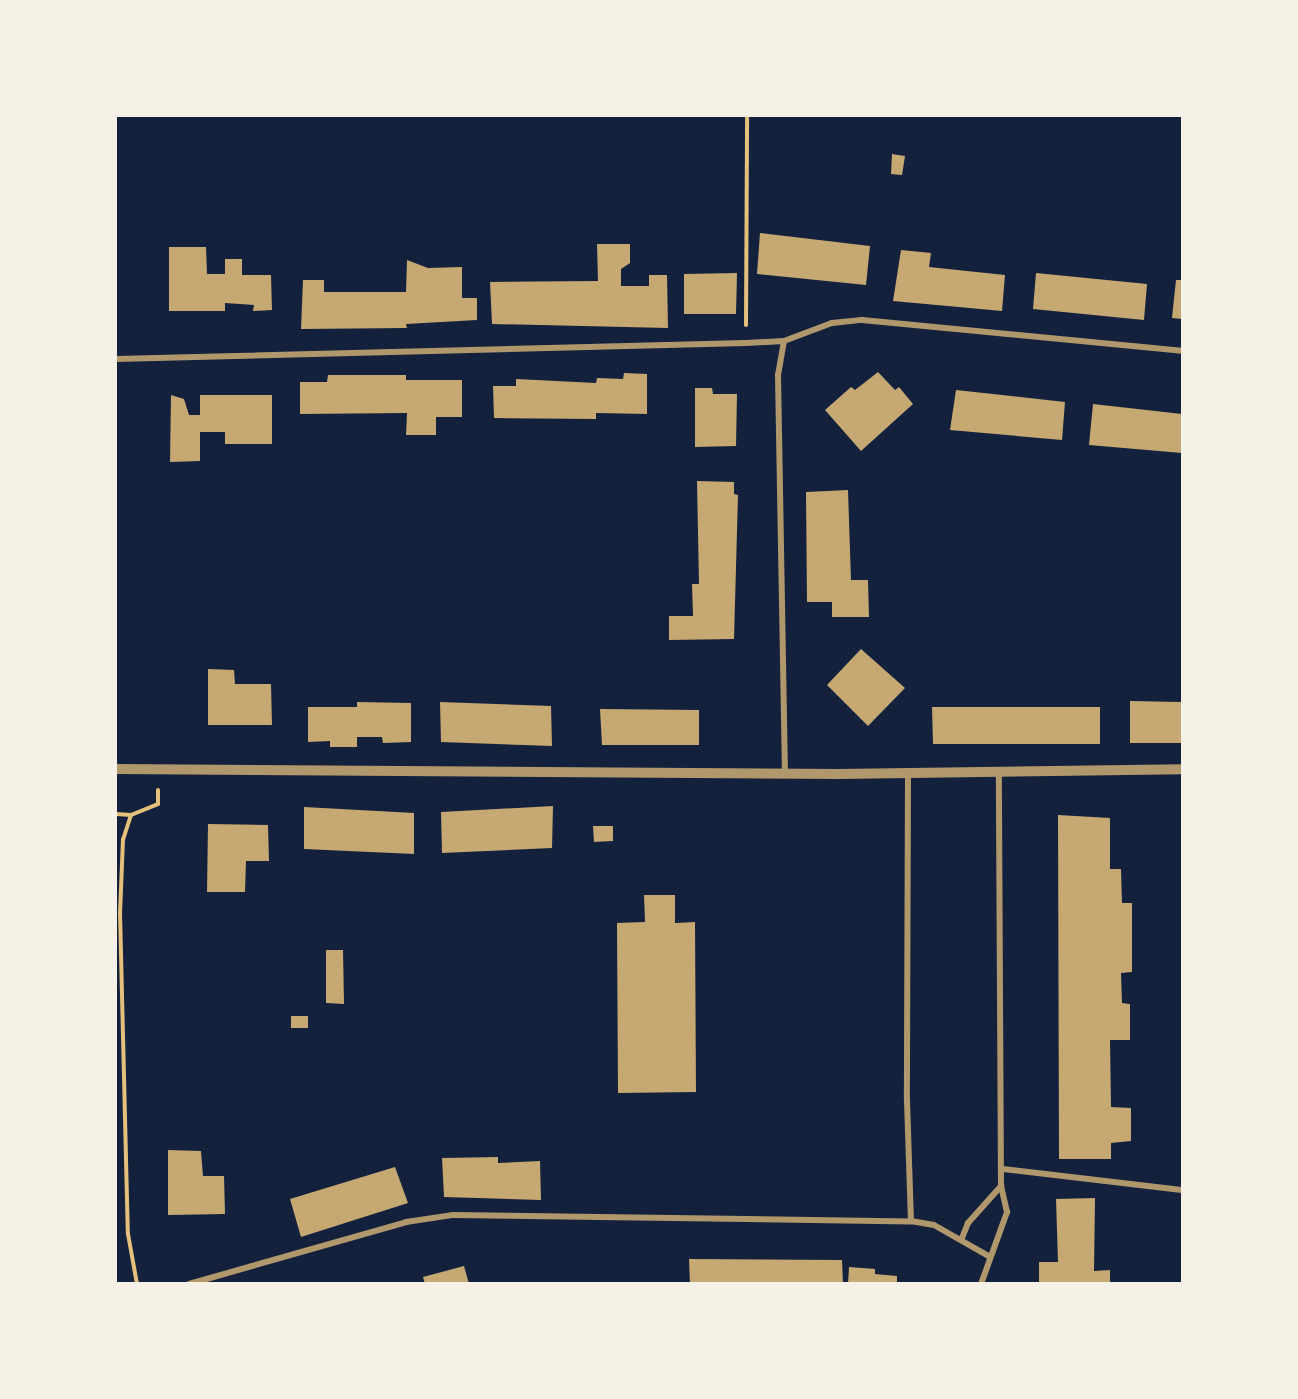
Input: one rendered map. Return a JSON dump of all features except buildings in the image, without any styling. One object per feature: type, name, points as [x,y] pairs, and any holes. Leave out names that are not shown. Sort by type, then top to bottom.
[{"type":"street","points":[[116,359],[746,344],[784,341],[832,323],[862,320],[1182,351]]},
{"type":"street","points":[[784,341],[778,375],[785,774]]},
{"type":"street","points":[[116,769],[158,772],[908,774],[1182,769]]},
{"type":"street","points":[[981,1284],[1007,1212],[1001,1186],[1003,1169],[999,771]]},
{"type":"street","points":[[908,774],[907,1101],[911,1221]]},
{"type":"street","points":[[1003,1169],[1182,1190]]},
{"type":"street","points":[[962,1238],[968,1223],[1001,1186]]},
{"type":"street","points":[[189,1284],[406,1222],[453,1215],[911,1221],[934,1225],[962,1238],[990,1257]]},
{"type":"path","points":[[746,344],[747,116]]},
{"type":"path","points":[[116,814],[131,815],[158,804],[158,772]]},
{"type":"path","points":[[131,815],[123,839],[120,913],[128,1234],[137,1284]]}]
